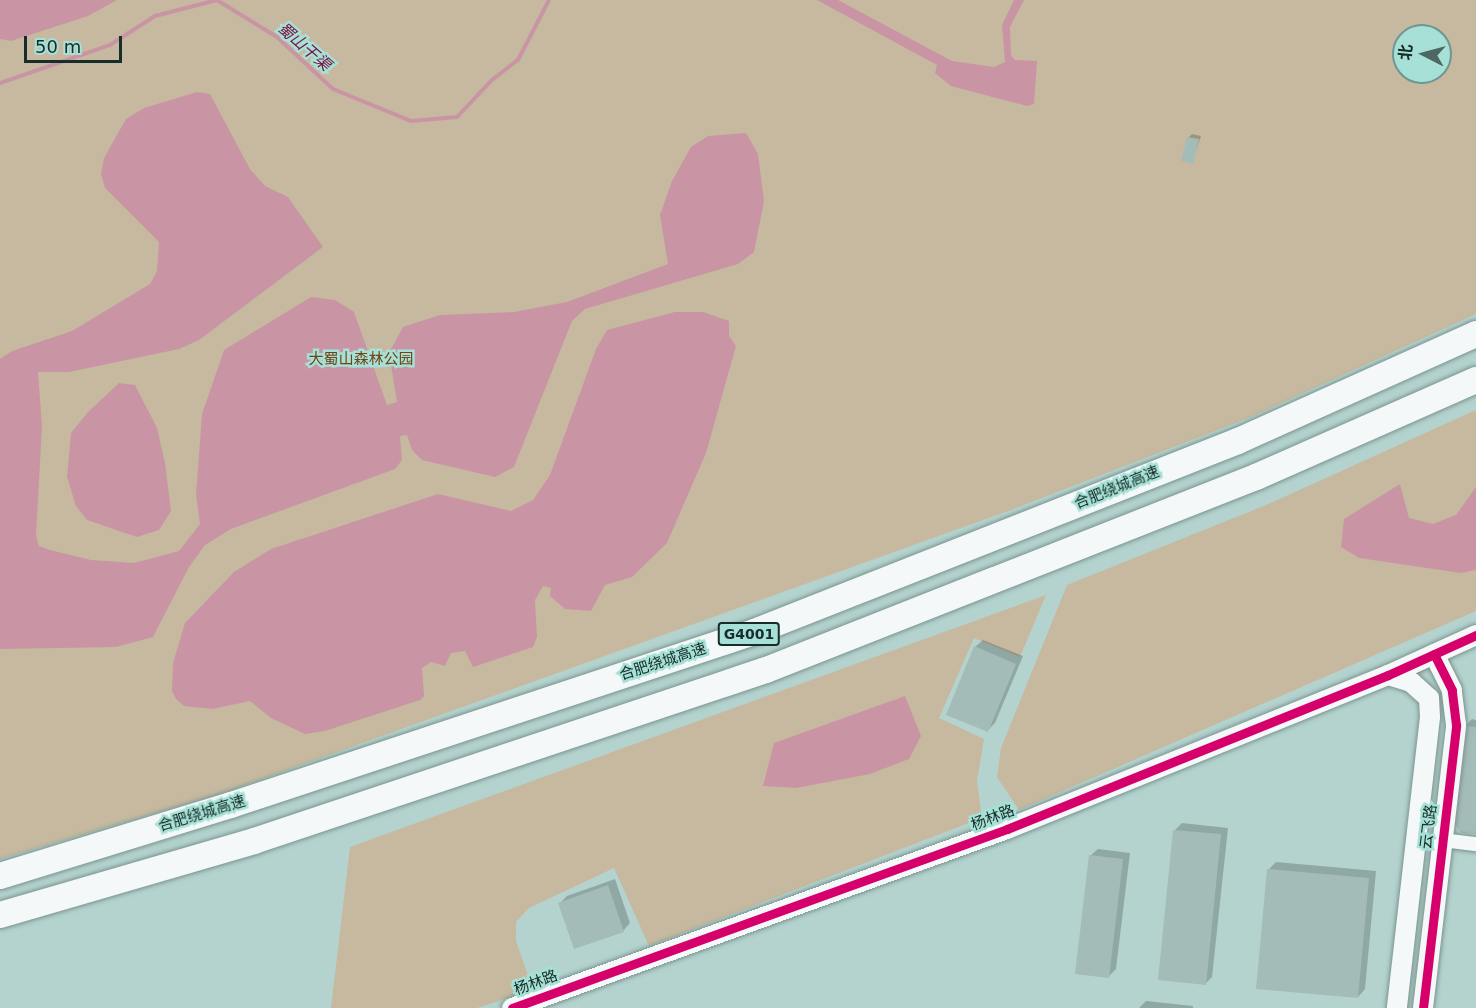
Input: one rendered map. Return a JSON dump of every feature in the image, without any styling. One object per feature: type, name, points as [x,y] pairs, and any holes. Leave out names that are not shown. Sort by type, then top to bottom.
[{"type":"highway","name":"合肥绕城高速","points":[[0,876],[231,805],[754,633],[1238,441],[1476,334]]},
{"type":"highway","name":"G4001","points":[[0,915],[254,841],[766,670],[1256,477],[1476,380]]},
{"type":"street","name":"杨林路","points":[[512,1008],[1007,829],[1388,675],[1476,635]]},
{"type":"street","name":"云飞路","points":[[1423,1008],[1456,725],[1452,690],[1434,654]]},
{"type":"street","name":"云飞路","points":[[1388,675],[1411,682],[1429,698],[1430,717],[1397,1008]]},
{"type":"street","points":[[1442,840],[1476,844]]},
{"type":"green space","name":"大蜀山森林公园","points":[[0,0],[1476,0],[1476,314],[1251,417],[1011,510],[226,792],[0,859]]},
{"type":"green space","points":[[1476,410],[1476,611],[1019,810],[997,777],[1001,748],[1067,585],[1266,505]]},
{"type":"green space","points":[[1046,595],[1020,657],[974,638],[939,718],[984,739],[977,781],[982,818],[649,946],[614,868],[529,908],[516,922],[516,941],[533,990],[477,1008],[331,1008],[350,847]]},
{"type":"shaded area","points":[[0,0],[117,0],[88,16],[11,41],[0,39]]},
{"type":"shaded area","points":[[817,0],[838,0],[952,61],[994,67],[1005,62],[1002,25],[1014,0],[1024,0],[1010,27],[1011,55],[1015,60],[1037,61],[1034,104],[1027,106],[951,86],[935,73],[937,65]]},
{"type":"shaded area","points":[[197,92],[210,94],[250,169],[265,186],[288,197],[323,247],[199,340],[179,349],[69,372],[38,372],[42,426],[36,536],[39,546],[50,550],[91,560],[134,563],[179,551],[200,524],[196,495],[202,414],[224,350],[311,297],[335,300],[354,312],[387,405],[397,402],[389,353],[403,327],[440,315],[514,312],[567,302],[668,264],[660,215],[672,181],[691,147],[708,136],[746,133],[758,154],[764,201],[754,252],[738,264],[585,309],[572,321],[514,467],[495,477],[422,460],[412,450],[407,435],[400,436],[402,460],[395,469],[231,529],[205,545],[189,567],[153,637],[116,647],[0,649],[0,359],[12,351],[72,331],[150,284],[157,271],[159,242],[105,188],[101,174],[104,158],[126,119],[144,108]]},
{"type":"shaded area","points":[[675,312],[703,312],[729,321],[729,336],[736,346],[706,453],[667,543],[632,577],[605,585],[591,611],[565,609],[550,596],[551,588],[543,586],[535,600],[537,637],[533,647],[473,667],[465,651],[451,653],[445,666],[431,662],[422,668],[424,696],[420,700],[325,731],[305,734],[271,718],[250,701],[212,709],[184,706],[176,699],[172,691],[173,663],[185,623],[234,572],[271,549],[438,494],[511,511],[533,500],[550,475],[596,349],[607,330]]},
{"type":"shaded area","points":[[119,383],[135,385],[157,428],[165,463],[171,511],[159,530],[137,537],[87,520],[76,506],[67,477],[71,433],[88,412]]},
{"type":"shaded area","points":[[1400,484],[1409,518],[1433,524],[1456,515],[1476,487],[1476,570],[1461,573],[1359,558],[1341,547],[1344,519]]},
{"type":"shaded area","points":[[905,696],[921,736],[909,759],[870,774],[796,788],[763,786],[774,743]]},
{"type":"building","points":[[1187,137],[1199,139],[1193,164],[1181,161]]},
{"type":"building","points":[[974,646],[1016,664],[988,732],[946,715]]},
{"type":"building","points":[[1463,726],[1476,727],[1476,834],[1461,833],[1452,821]]},
{"type":"building","points":[[1173,830],[1221,834],[1206,985],[1158,980]]},
{"type":"building","points":[[1089,855],[1123,859],[1109,978],[1075,974]]},
{"type":"building","points":[[1267,869],[1369,878],[1358,998],[1256,989]]},
{"type":"building","points":[[608,885],[624,932],[574,949],[558,903]]},
{"type":"waterway","name":"蜀山干渠","points":[[0,83],[110,45],[155,16],[217,0],[277,37],[333,89],[411,121],[457,117],[492,80],[518,60],[549,0]]},
{"type":"cycle path","points":[[512,1008],[1007,829],[1388,675],[1476,635]]},
{"type":"cycle path","points":[[1423,1008],[1456,725],[1452,690],[1434,654]]}]
